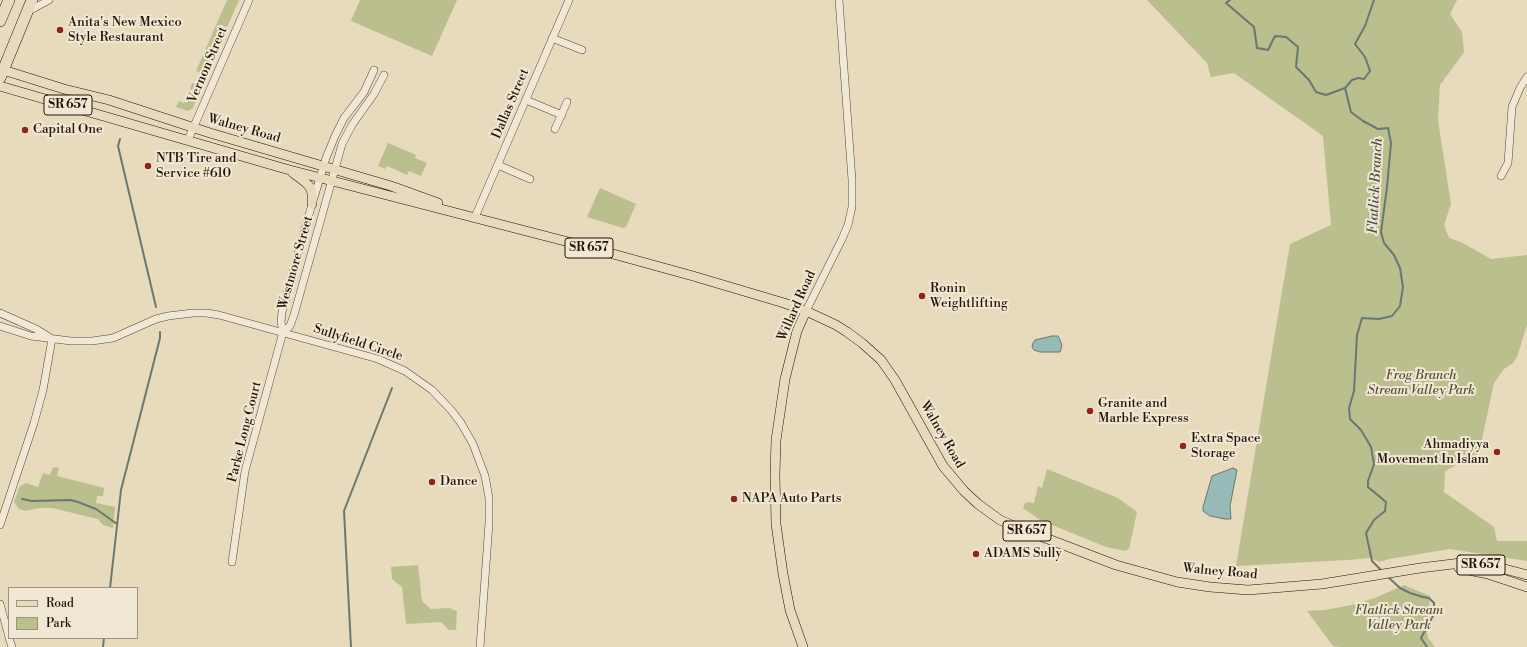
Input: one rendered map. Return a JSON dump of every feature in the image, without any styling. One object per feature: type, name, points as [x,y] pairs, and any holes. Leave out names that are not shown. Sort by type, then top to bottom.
[{"type":"highway","points":[[0,21],[9,0]]},
{"type":"highway","points":[[1,72],[32,0]]},
{"type":"main road","name":"Walney Road","points":[[1,72],[109,100],[194,128],[391,186],[475,217]]},
{"type":"main road","name":"Walney Road","points":[[0,86],[377,194],[475,217],[693,276],[806,311],[847,332],[881,360],[895,380],[935,453],[952,478],[973,500],[990,513],[1007,523],[1116,565],[1157,577],[1196,585],[1248,590],[1322,584],[1403,570],[1461,563],[1493,566],[1527,576]]},
{"type":"main road","points":[[286,169],[301,178],[309,186],[312,193],[312,204]]},
{"type":"main road","name":"Willard Road","points":[[803,647],[790,610],[783,574],[776,524],[775,475],[776,440],[785,378],[797,332],[806,311]]},
{"type":"main road","name":"Walney Road","points":[[1434,567],[1464,569],[1488,574],[1527,587]]},
{"type":"street","points":[[27,12],[50,0]]},
{"type":"street","name":"Vernon Street","points":[[188,140],[249,0]]},
{"type":"street","name":"Dallas Street","points":[[475,217],[569,0]]},
{"type":"street","name":"Willard Road","points":[[806,311],[842,239],[848,225],[852,207],[852,180],[839,0]]},
{"type":"street","points":[[552,38],[582,50]]},
{"type":"street","name":"Westmore Street","points":[[374,70],[364,92],[344,118],[338,129],[324,166],[282,312],[281,322],[283,332],[290,326],[294,315],[339,153],[347,134],[374,94],[384,75]]},
{"type":"street","points":[[1501,176],[1508,163],[1512,107],[1520,88],[1527,77]]},
{"type":"street","points":[[526,100],[562,115]]},
{"type":"street","points":[[555,129],[567,102]]},
{"type":"street","points":[[498,165],[530,179]]},
{"type":"street","name":"Sullyfield Circle","points":[[0,313],[36,329],[52,339]]},
{"type":"street","name":"Sullyfield Circle","points":[[0,326],[31,336],[82,342],[103,340],[123,334],[156,319],[180,314],[193,313],[219,315],[378,359],[405,371],[432,390],[451,410],[467,432],[485,476],[489,503],[489,523],[480,647]]},
{"type":"street","name":"Parke Long Court","points":[[232,562],[245,471],[283,332]]},
{"type":"street","points":[[0,525],[36,417],[52,339]]},
{"type":"street","points":[[0,604],[8,634]]},
{"type":"green space","points":[[227,0],[239,0],[208,71],[204,74],[196,71]]},
{"type":"green space","points":[[360,0],[457,0],[432,56],[351,21]]},
{"type":"green space","name":"Frog Branch Stream Valley Park","points":[[1147,0],[1457,0],[1450,14],[1462,32],[1464,52],[1440,85],[1438,120],[1451,204],[1444,225],[1449,238],[1461,242],[1491,259],[1527,255],[1527,325],[1517,357],[1513,363],[1504,369],[1494,383],[1479,453],[1445,471],[1444,492],[1494,527],[1497,541],[1527,541],[1527,561],[1450,549],[1379,562],[1371,558],[1236,566],[1290,244],[1331,225],[1323,136],[1234,73],[1211,77],[1207,63]]},
{"type":"green space","points":[[192,83],[200,86],[193,108],[188,111],[176,107],[179,101],[184,103]]},
{"type":"green space","points":[[388,143],[416,155],[415,158],[427,163],[421,176],[409,171],[407,175],[387,166],[385,169],[378,166]]},
{"type":"green space","points":[[600,188],[636,204],[626,227],[623,228],[587,217]]},
{"type":"green space","points":[[53,467],[59,468],[57,476],[104,488],[103,496],[97,496],[96,503],[115,507],[113,528],[103,525],[98,519],[52,508],[39,508],[26,511],[19,509],[14,502],[20,486],[26,483],[38,487],[43,473],[50,475]]},
{"type":"green space","points":[[1047,469],[1118,498],[1137,512],[1129,549],[1125,551],[1106,547],[1040,520],[1023,508],[1025,503],[1034,503],[1038,486],[1042,488]]},
{"type":"green space","points":[[418,565],[422,601],[431,609],[449,608],[457,611],[456,630],[449,630],[441,622],[406,624],[402,587],[392,579],[391,567]]},
{"type":"green space","name":"Flatlick Stream Valley Park","points":[[1404,585],[1430,596],[1427,633],[1428,638],[1435,647],[1333,646],[1307,611],[1325,610],[1351,605],[1375,598]]},
{"type":"water","points":[[1058,336],[1060,340],[1062,346],[1060,352],[1040,352],[1034,350],[1032,347],[1035,340]]},
{"type":"water","points":[[1233,468],[1237,470],[1230,506],[1231,519],[1210,516],[1203,511],[1203,507],[1212,476]]},
{"type":"waterway","name":"Flatlick Branch","points":[[1230,0],[1226,3],[1254,27],[1257,48],[1268,50],[1275,36],[1286,37],[1298,47],[1296,67],[1309,80],[1316,92],[1326,95],[1345,88],[1351,112],[1363,121],[1378,129],[1388,128],[1391,143],[1381,232],[1384,243],[1394,255],[1400,268],[1403,287],[1400,306],[1392,316],[1379,319],[1362,318],[1357,335],[1354,391],[1349,408],[1350,419],[1361,430],[1371,447],[1374,464],[1368,481],[1368,487],[1386,502],[1385,511],[1374,520],[1366,533],[1372,561],[1382,571]]},
{"type":"waterway","points":[[1345,88],[1352,80],[1358,78],[1364,79],[1370,71],[1365,57],[1355,44],[1365,26],[1374,0]]},
{"type":"waterway","points":[[120,139],[118,146],[156,307]]},
{"type":"waterway","points":[[110,587],[121,490],[160,338],[160,332]]},
{"type":"waterway","points":[[351,647],[344,511],[392,388]]},
{"type":"waterway","points":[[22,499],[32,501],[70,500],[78,502],[96,509],[117,524]]},
{"type":"waterway","name":"Flatlick Branch","points":[[1388,577],[1400,588],[1410,593],[1429,598],[1434,603],[1434,614],[1421,638],[1427,647]]},
{"type":"waterway","points":[[103,647],[104,639]]},
{"type":"place","name":"Anita's New Mexico Style Restaurant","points":[[60,30]]},
{"type":"place","name":"Capital One","points":[[25,130]]},
{"type":"place","name":"NTB Tire and Service #610","points":[[148,166]]},
{"type":"place","name":"Ronin Weightlifting","points":[[922,296]]},
{"type":"place","name":"Granite and Marble Express","points":[[1090,411]]},
{"type":"place","name":"Extra Space Storage","points":[[1183,446]]},
{"type":"place","name":"Ahmadiyya Movement In Islam","points":[[1497,452]]},
{"type":"place","name":"Dance","points":[[432,482]]},
{"type":"place","name":"NAPA Auto Parts","points":[[734,499]]},
{"type":"place","name":"ADAMS Sully","points":[[976,554]]}]
